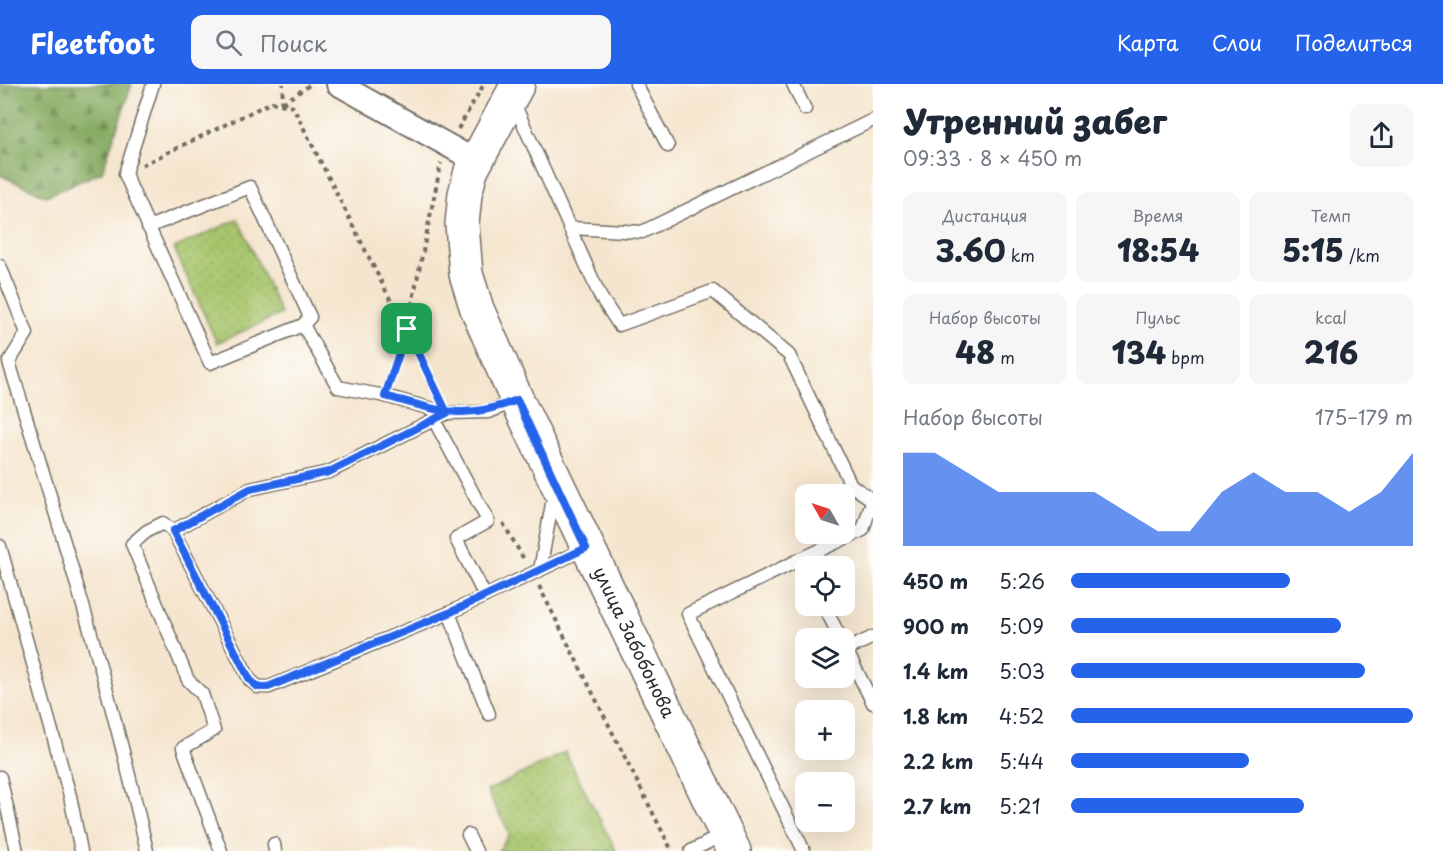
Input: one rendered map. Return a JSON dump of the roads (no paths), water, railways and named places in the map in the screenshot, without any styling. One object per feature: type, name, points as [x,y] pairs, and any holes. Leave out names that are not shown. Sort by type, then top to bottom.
[{"type":"street","points":[[338,84],[476,161]]},
{"type":"street","name":"улица Забобонова","points":[[504,88],[476,161],[464,204],[462,224],[466,274],[477,309],[517,400],[586,548],[730,842]]},
{"type":"lane","points":[[148,227],[250,187],[309,317],[303,325],[210,363],[148,227],[125,174],[153,84]]},
{"type":"lane","points":[[636,84],[668,146]]},
{"type":"lane","points":[[793,84],[805,109]]},
{"type":"lane","points":[[504,88],[571,228],[600,296],[619,325],[713,291],[789,355],[851,485],[872,498],[863,530],[817,556]]},
{"type":"lane","points":[[571,228],[642,232],[873,120]]},
{"type":"lane","points":[[0,266],[27,333],[9,362],[65,541],[130,776],[147,851]]},
{"type":"lane","points":[[303,325],[338,387],[385,396],[447,413],[489,412],[517,400]]},
{"type":"lane","points":[[173,531],[250,489],[329,472],[447,413]]},
{"type":"lane","points":[[434,420],[488,521],[456,539],[485,596]]},
{"type":"lane","points":[[536,571],[556,483]]},
{"type":"lane","points":[[221,851],[183,748],[214,730],[202,694],[188,680],[132,544],[147,531],[163,523],[173,531],[250,680],[258,687],[268,687],[449,613],[586,548]]},
{"type":"lane","points":[[0,546],[70,795],[81,851]]},
{"type":"lane","points":[[795,567],[688,614],[804,851]]},
{"type":"lane","points":[[449,613],[489,714]]},
{"type":"lane","points":[[855,642],[873,637]]},
{"type":"lane","points":[[855,667],[873,703]]},
{"type":"lane","points":[[0,777],[17,851]]},
{"type":"lane","points":[[468,835],[476,851]]},
{"type":"lane","points":[[690,851],[730,842]]}]
